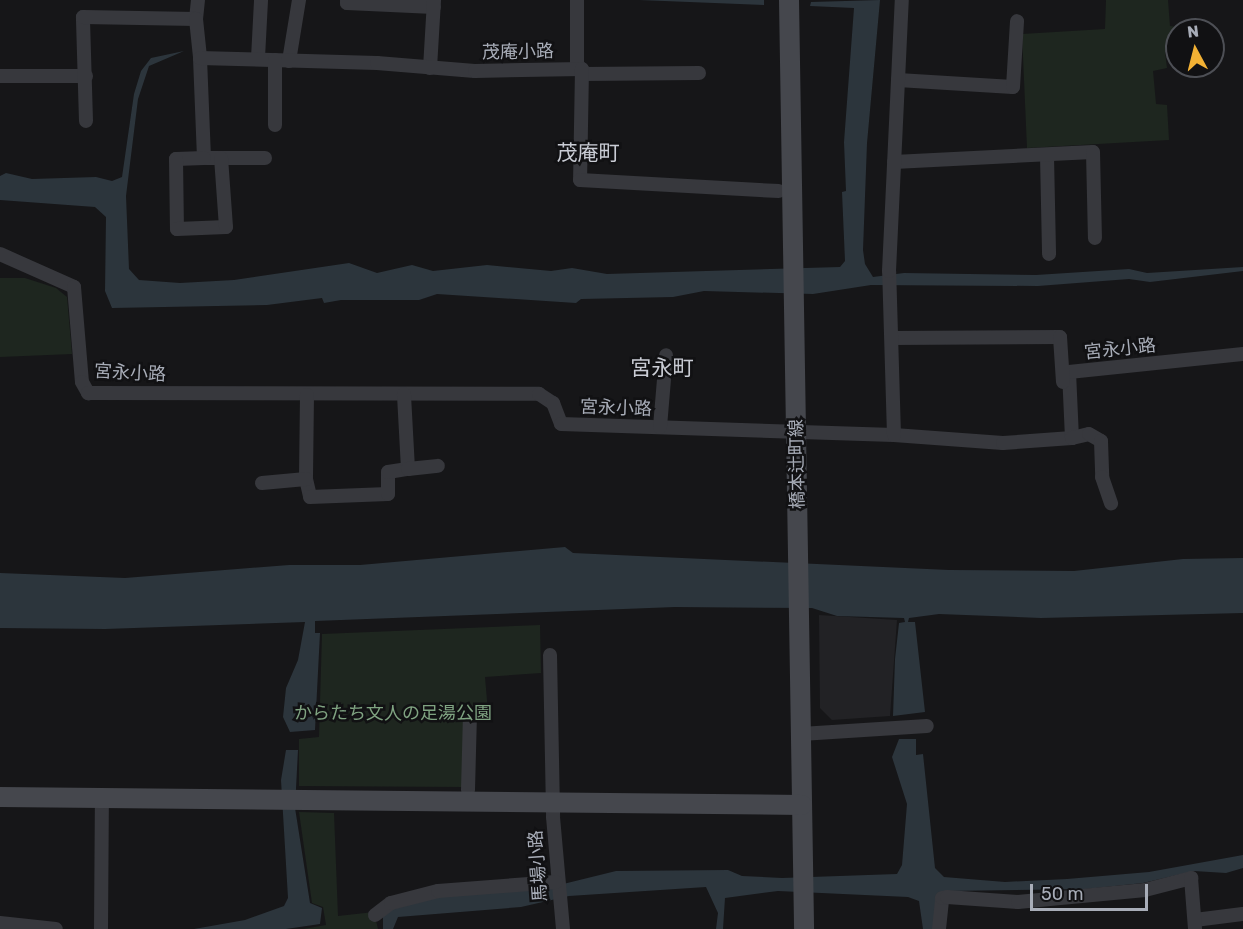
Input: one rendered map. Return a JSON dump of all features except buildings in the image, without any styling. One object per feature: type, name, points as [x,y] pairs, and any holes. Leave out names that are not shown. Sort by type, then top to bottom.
[{"type":"main road","name":"橋本辻町線","points":[[789,0],[804,929]]},
{"type":"main road","points":[[0,797],[298,798],[802,805]]},
{"type":"street","points":[[198,0],[196,19],[204,158]]},
{"type":"street","points":[[258,58],[261,0]]},
{"type":"street","points":[[275,125],[282,60],[299,0]]},
{"type":"street","points":[[347,0],[347,3],[434,3],[430,68]]},
{"type":"street","points":[[577,0],[580,71],[580,180],[779,191]]},
{"type":"street","points":[[894,435],[889,271],[902,0]]},
{"type":"street","points":[[86,121],[83,17],[196,19]]},
{"type":"street","points":[[898,80],[1013,87],[1017,21]]},
{"type":"street","name":"茂庵小路","points":[[200,58],[258,58],[430,68],[699,73]]},
{"type":"street","points":[[0,76],[86,76]]},
{"type":"street","points":[[894,162],[1093,152],[1095,238]]},
{"type":"street","points":[[1047,156],[1049,254]]},
{"type":"street","points":[[221,158],[226,227],[177,229],[176,159],[204,158],[221,158],[265,158]]},
{"type":"street","name":"宮永小路","points":[[0,254],[74,287],[82,382],[88,393],[539,394],[553,403],[561,424],[796,431],[1003,442],[1072,438],[1089,434],[1101,441],[1102,477],[1110,503]]},
{"type":"street","points":[[892,338],[1060,337],[1063,387],[1070,387],[1072,438]]},
{"type":"street","name":"宮永小路","points":[[1070,387],[1069,372],[1243,354]]},
{"type":"street","points":[[660,427],[666,355]]},
{"type":"street","points":[[404,394],[408,470]]},
{"type":"street","points":[[307,395],[306,479],[310,496],[388,494],[388,472],[438,466]]},
{"type":"street","points":[[262,483],[306,479]]},
{"type":"street","name":"馬場小路","points":[[550,655],[556,883],[562,929]]},
{"type":"street","points":[[468,790],[470,716]]},
{"type":"street","points":[[801,734],[927,726]]},
{"type":"street","points":[[101,929],[102,798]]},
{"type":"street","points":[[939,929],[942,898],[1018,902],[1145,890],[1191,878],[1195,924],[1243,914]]},
{"type":"street","points":[[375,915],[391,903],[438,891],[556,883]]},
{"type":"street","points":[[0,923],[56,929]]},
{"type":"shaded area","points":[[639,0],[764,0],[764,5]]},
{"type":"shaded area","points":[[880,0],[867,143],[863,250],[865,264],[873,277],[904,273],[1036,275],[1129,269],[1147,273],[1243,267],[1243,271],[1150,282],[1129,279],[1038,286],[871,285],[813,294],[704,291],[673,297],[581,299],[576,303],[437,294],[419,300],[341,300],[324,303],[322,298],[267,305],[112,308],[105,291],[106,217],[95,207],[0,200],[0,176],[6,173],[32,179],[96,177],[112,181],[122,177],[134,94],[141,71],[151,58],[184,51],[149,66],[138,99],[126,196],[129,269],[139,280],[180,283],[234,280],[349,263],[377,273],[412,265],[433,271],[487,265],[551,271],[572,268],[607,274],[840,267],[845,261],[842,192],[846,191],[844,142],[854,8],[810,6],[811,2]]},
{"type":"shaded area","points":[[565,547],[573,553],[949,570],[1074,571],[1183,559],[1243,558],[1243,613],[1041,618],[939,614],[909,618],[908,622],[915,622],[925,712],[893,716],[899,623],[905,622],[904,618],[837,616],[812,608],[675,607],[315,621],[315,633],[320,633],[315,730],[290,732],[283,717],[286,688],[298,660],[305,622],[105,629],[0,628],[0,573],[125,578],[289,565],[360,565]]},
{"type":"shaded area","points":[[819,615],[897,620],[890,716],[832,720],[820,708]]},
{"type":"shaded area","points":[[899,739],[916,739],[916,755],[923,754],[935,868],[944,877],[1005,882],[1067,879],[1149,872],[1243,855],[1243,868],[1226,873],[1194,871],[1143,883],[1086,889],[945,891],[940,894],[934,929],[923,929],[919,901],[908,897],[778,891],[725,898],[723,929],[716,929],[718,913],[706,887],[569,896],[521,907],[398,917],[393,929],[383,929],[383,916],[397,905],[434,896],[547,888],[616,871],[728,870],[742,876],[782,878],[897,874],[902,865],[907,804],[892,757]]},
{"type":"shaded area","points":[[286,750],[298,750],[295,808],[310,903],[322,908],[320,924],[286,929],[194,929],[245,920],[284,906],[288,898],[281,780]]},
{"type":"green space","points":[[1106,0],[1168,0],[1169,18],[1165,18],[1165,68],[1153,71],[1156,104],[1167,105],[1169,140],[1027,148],[1022,34],[1105,29]]},
{"type":"green space","points":[[0,278],[25,278],[56,288],[67,297],[72,354],[0,357]]},
{"type":"green space","name":"からたち文人の足湯公園","points":[[540,625],[541,673],[485,677],[488,712],[467,711],[464,787],[299,786],[299,739],[319,737],[322,634]]},
{"type":"green space","points":[[299,812],[334,813],[338,916],[374,912],[378,929],[303,929],[326,925],[323,907],[312,903]]},
{"type":"district","name":"茂庵町","points":[[588,153]]},
{"type":"district","name":"宮永町","points":[[662,368]]}]
